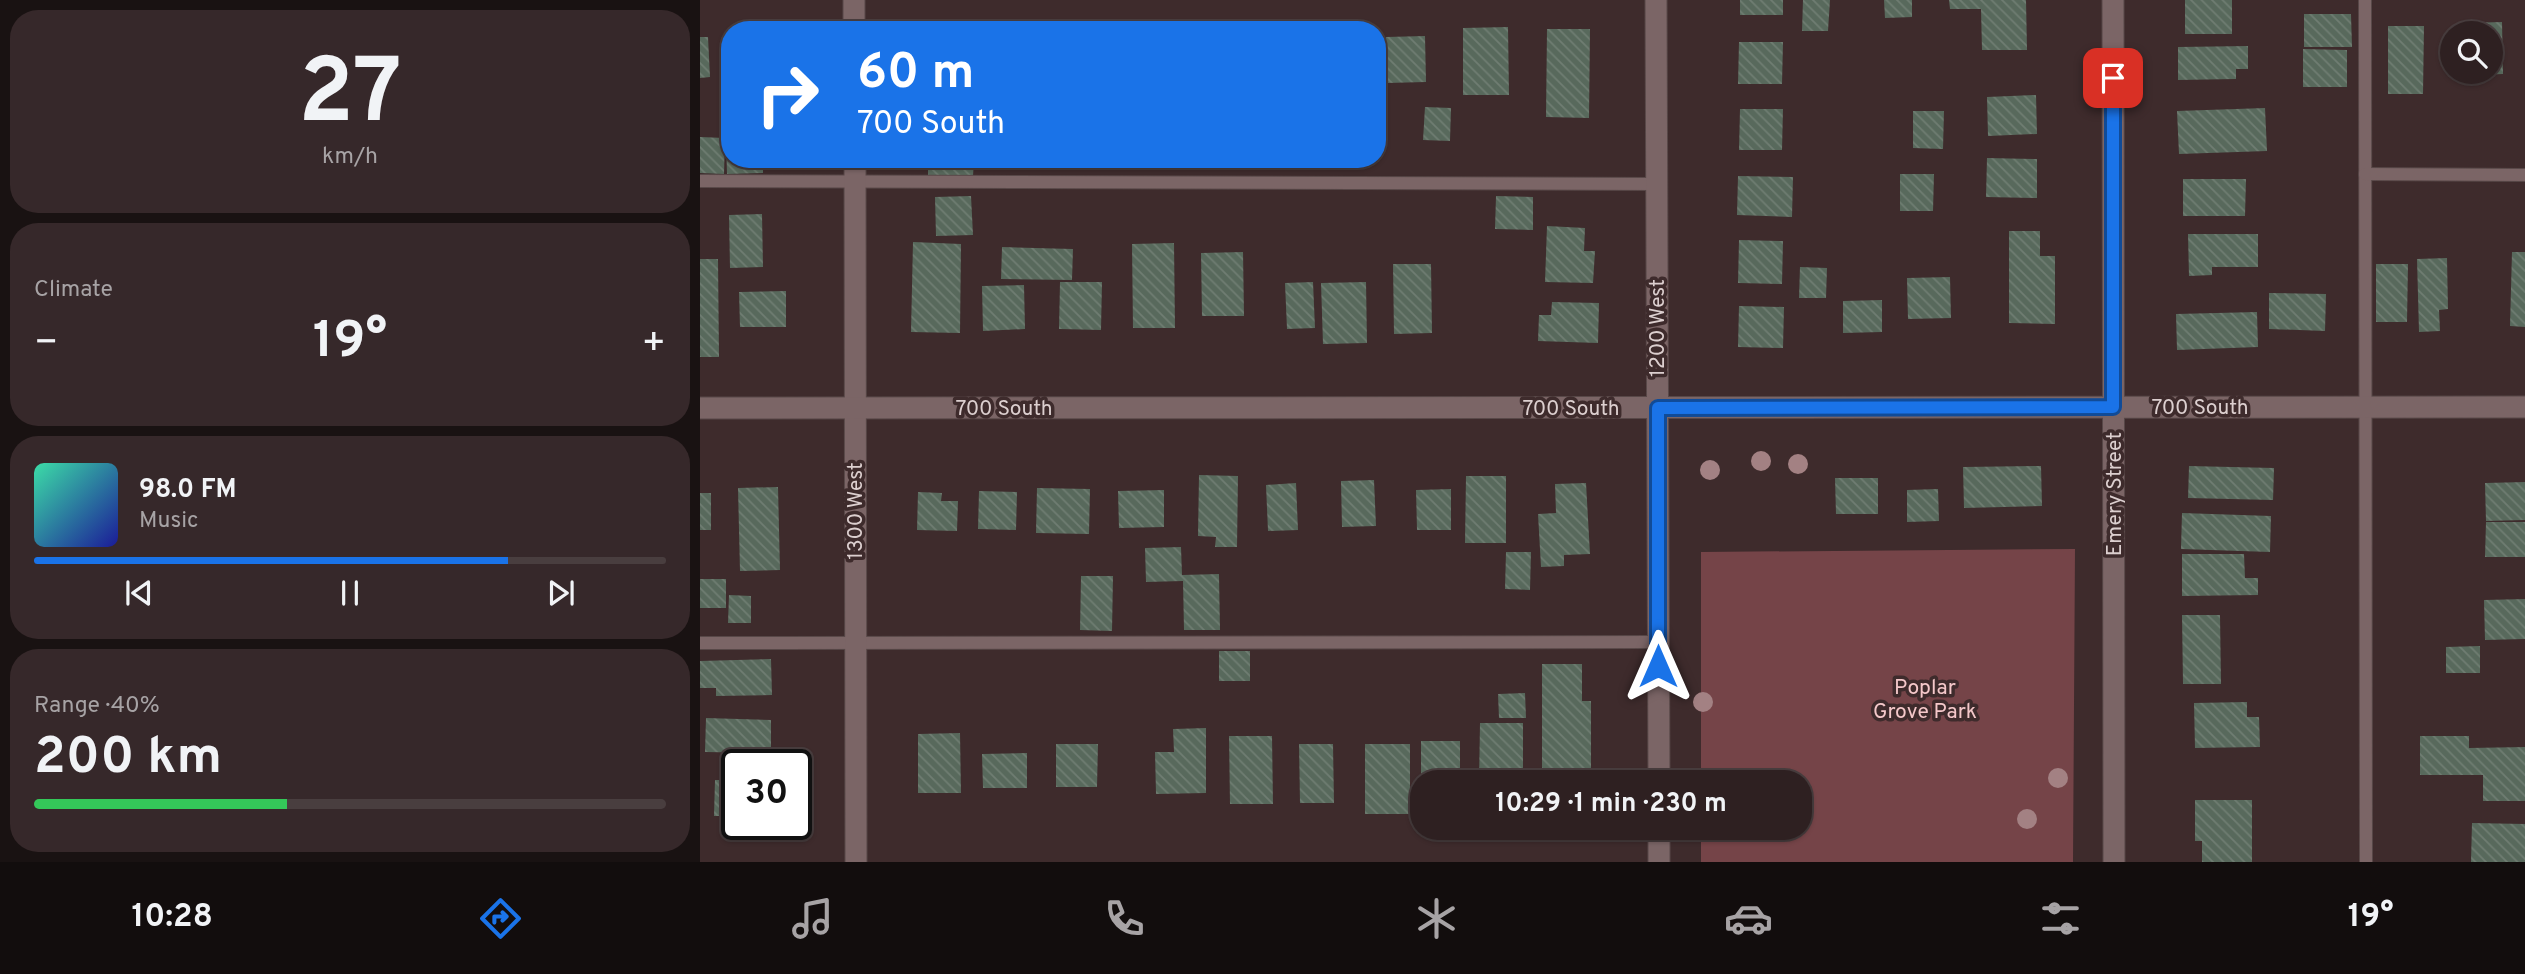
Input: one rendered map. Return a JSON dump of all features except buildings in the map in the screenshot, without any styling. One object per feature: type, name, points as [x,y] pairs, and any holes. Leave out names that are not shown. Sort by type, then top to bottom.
[{"type":"street","points":[[854,0],[854,21]]},
{"type":"street","name":"1200 West","points":[[1656,0],[1658,770]]},
{"type":"street","name":"Emery Street","points":[[2113,0],[2114,862]]},
{"type":"street","name":"1300 West","points":[[855,168],[856,862]]},
{"type":"street","name":"700 South","points":[[700,408],[2525,407]]},
{"type":"street","points":[[1659,840],[1659,862]]},
{"type":"lane","points":[[2365,0],[2366,862]]},
{"type":"lane","points":[[2365,174],[2525,174]]},
{"type":"lane","points":[[700,181],[1657,184]]},
{"type":"lane","points":[[700,643],[1658,642]]},
{"type":"green space","name":"Poplar Grove Park","points":[[2075,549],[2073,862],[1701,862],[1701,840],[1812,840],[1812,770],[1701,770],[1701,552]]},
{"type":"route","points":[[1658,666],[1658,408],[2113,407],[2113,78]]}]
